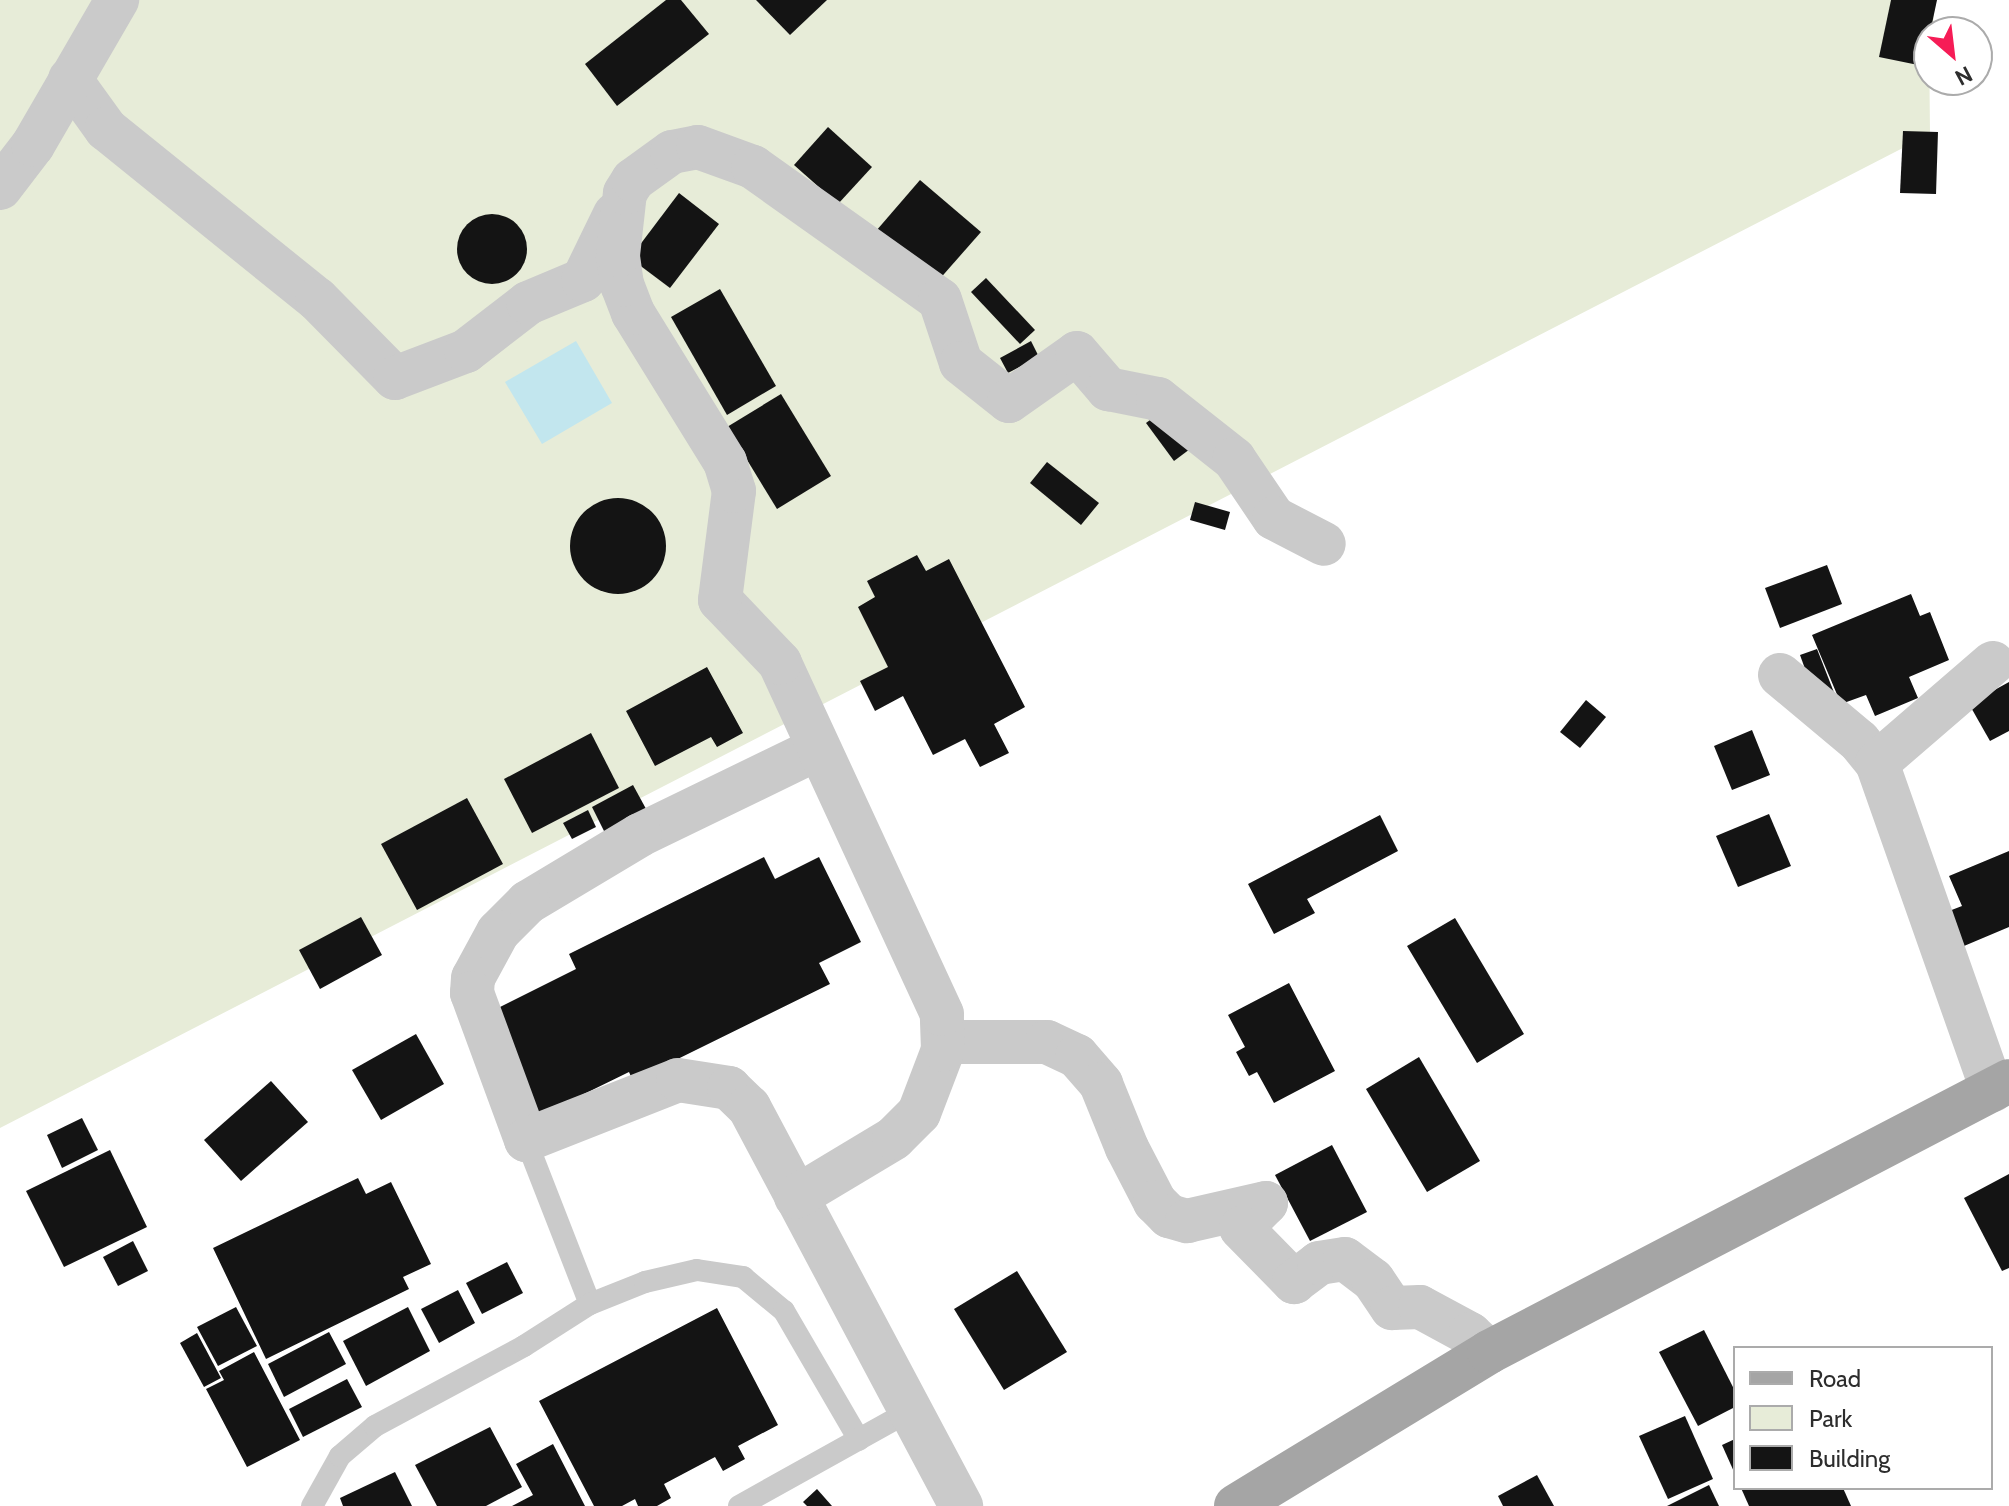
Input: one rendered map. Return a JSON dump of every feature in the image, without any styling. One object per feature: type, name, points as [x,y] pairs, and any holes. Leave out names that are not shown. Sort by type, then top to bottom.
[{"type":"main road","points":[[1236,1506],[1489,1352],[2001,1085]]},
{"type":"street","points":[[0,188],[33,145],[117,0]]},
{"type":"street","points":[[70,79],[106,129],[317,299],[395,378],[466,351],[528,303],[583,280],[633,180],[672,152],[698,147],[753,167],[940,300],[961,363],[1009,401],[1077,353],[1108,389],[1158,399],[1234,459],[1274,518],[1324,544]]},
{"type":"street","points":[[625,193],[618,255],[622,285],[633,313],[725,462],[734,491],[720,600],[780,663],[817,749],[942,1014],[943,1042],[919,1113],[894,1138],[796,1197]]},
{"type":"street","points":[[1877,763],[1993,663]]},
{"type":"street","points":[[1780,675],[1859,741],[1877,763],[2001,1085]]},
{"type":"street","points":[[817,749],[640,835],[528,902],[498,932],[473,978],[472,993],[526,1140],[678,1080],[729,1088],[749,1107],[908,1412],[961,1506]]},
{"type":"street","points":[[943,1042],[1047,1042],[1077,1056],[1101,1084],[1155,1202],[1169,1216],[1187,1221],[1266,1203],[1241,1228],[1294,1282],[1319,1263],[1345,1259],[1373,1280],[1392,1308],[1420,1307],[1470,1334],[1489,1352]]},
{"type":"lane","points":[[526,1140],[590,1304]]},
{"type":"lane","points":[[312,1506],[340,1456],[375,1426],[524,1346],[590,1304],[645,1282],[697,1270],[743,1277],[784,1311],[859,1440]]},
{"type":"lane","points":[[739,1506],[908,1412]]},
{"type":"green space","points":[[0,0],[1934,0],[1934,16],[1913,16],[1913,96],[1930,96],[1930,134],[0,1128]]},
{"type":"water","points":[[576,341],[612,403],[542,444],[505,382]]},
{"type":"building","points":[[666,0],[681,0],[709,34],[617,106],[585,64]]},
{"type":"building","points":[[756,0],[827,0],[790,35]]},
{"type":"building","points":[[1891,0],[1937,0],[1934,16],[1913,16],[1913,64],[1879,57]]},
{"type":"building","points":[[828,127],[872,167],[838,204],[794,165]]},
{"type":"building","points":[[1903,131],[1938,132],[1936,194],[1900,193]]},
{"type":"building","points":[[920,180],[981,232],[937,282],[876,231]]},
{"type":"building","points":[[679,193],[719,224],[670,288],[630,258]]},
{"type":"building","points":[[492,214],[517,224],[527,249],[517,274],[492,284],[467,274],[457,249],[467,224]]},
{"type":"building","points":[[986,278],[1035,330],[1020,344],[971,292]]},
{"type":"building","points":[[720,289],[776,386],[727,415],[671,317]]},
{"type":"building","points":[[1031,341],[1039,357],[1008,373],[1000,358]]},
{"type":"building","points":[[781,394],[831,476],[777,509],[727,427]]},
{"type":"building","points":[[1166,408],[1194,446],[1174,461],[1146,423]]},
{"type":"building","points":[[1047,462],[1099,503],[1081,525],[1030,483]]},
{"type":"building","points":[[618,498],[636,502],[652,512],[662,528],[666,546],[662,564],[652,580],[636,590],[618,594],[600,590],[584,580],[574,564],[570,546],[574,528],[584,512],[600,502]]},
{"type":"building","points":[[1195,502],[1230,512],[1225,530],[1190,520]]},
{"type":"building","points":[[917,555],[926,571],[949,559],[1025,707],[994,724],[1009,753],[980,767],[965,739],[933,755],[903,696],[875,711],[860,681],[888,667],[858,607],[875,597],[867,581]]},
{"type":"building","points":[[1827,565],[1842,604],[1780,628],[1765,588]]},
{"type":"building","points":[[1911,594],[1920,616],[1930,612],[1949,660],[1909,677],[1918,698],[1875,716],[1866,695],[1841,704],[1812,635]]},
{"type":"building","points":[[1817,649],[1835,695],[1817,702],[1800,655]]},
{"type":"building","points":[[707,667],[743,733],[717,747],[711,737],[655,766],[626,711]]},
{"type":"building","points":[[2009,682],[2009,731],[1990,741],[1969,704]]},
{"type":"building","points":[[1586,700],[1606,717],[1580,748],[1560,732]]},
{"type":"building","points":[[1752,730],[1770,775],[1732,790],[1714,746]]},
{"type":"building","points":[[591,733],[619,788],[532,833],[504,779]]},
{"type":"building","points":[[633,785],[651,818],[609,841],[592,807]]},
{"type":"building","points":[[467,798],[503,864],[417,910],[381,844]]},
{"type":"building","points":[[588,810],[596,827],[572,839],[563,823]]},
{"type":"building","points":[[1769,814],[1791,866],[1738,887],[1716,836]]},
{"type":"building","points":[[1380,815],[1398,851],[1307,899],[1315,913],[1274,934],[1248,884]]},
{"type":"building","points":[[2009,851],[2009,927],[1964,946],[1949,911],[1962,906],[1949,876]]},
{"type":"building","points":[[764,857],[775,879],[819,857],[861,942],[819,963],[830,984],[633,1081],[629,1072],[537,1117],[486,1014],[576,969],[569,954]]},
{"type":"building","points":[[361,917],[382,955],[320,989],[299,950]]},
{"type":"building","points":[[1455,918],[1524,1034],[1477,1063],[1407,946]]},
{"type":"building","points":[[1289,983],[1335,1071],[1274,1103],[1257,1072],[1249,1076],[1236,1052],[1245,1047],[1228,1015]]},
{"type":"building","points":[[416,1034],[444,1084],[381,1120],[352,1070]]},
{"type":"building","points":[[1419,1057],[1480,1161],[1427,1192],[1366,1089]]},
{"type":"building","points":[[271,1081],[308,1122],[241,1181],[204,1140]]},
{"type":"building","points":[[82,1118],[98,1150],[62,1168],[47,1135]]},
{"type":"building","points":[[1332,1145],[1367,1212],[1310,1241],[1275,1175]]},
{"type":"building","points":[[110,1150],[147,1227],[64,1267],[26,1191]]},
{"type":"building","points":[[2009,1174],[2009,1268],[2002,1271],[1964,1198]]},
{"type":"building","points":[[358,1178],[366,1194],[391,1182],[431,1264],[403,1277],[409,1289],[266,1359],[213,1248]]},
{"type":"building","points":[[133,1241],[148,1271],[118,1286],[103,1257]]},
{"type":"building","points":[[507,1262],[523,1293],[482,1314],[466,1283]]},
{"type":"building","points":[[1017,1271],[1067,1352],[1004,1390],[954,1309]]},
{"type":"building","points":[[458,1290],[475,1323],[439,1343],[421,1309]]},
{"type":"building","points":[[236,1307],[257,1346],[218,1366],[197,1327]]},
{"type":"building","points":[[408,1307],[430,1351],[366,1386],[343,1341]]},
{"type":"building","points":[[717,1308],[778,1425],[738,1446],[745,1459],[723,1471],[715,1457],[664,1484],[671,1498],[657,1506],[638,1506],[635,1499],[622,1506],[594,1506],[539,1401]]},
{"type":"building","points":[[1704,1330],[1733,1387],[1733,1408],[1698,1426],[1659,1352]]},
{"type":"building","points":[[329,1332],[346,1364],[284,1397],[268,1364]]},
{"type":"building","points":[[197,1333],[221,1378],[204,1387],[180,1343]]},
{"type":"building","points":[[254,1352],[300,1440],[247,1467],[206,1389],[224,1380],[219,1371]]},
{"type":"building","points":[[347,1379],[362,1407],[303,1437],[289,1409]]},
{"type":"building","points":[[1685,1416],[1713,1479],[1668,1499],[1639,1436]]},
{"type":"building","points":[[490,1427],[522,1487],[486,1506],[437,1506],[415,1465]]},
{"type":"building","points":[[1733,1440],[1733,1470],[1722,1445]]},
{"type":"building","points":[[553,1444],[585,1506],[512,1506],[533,1495],[516,1464]]},
{"type":"building","points":[[395,1472],[412,1506],[343,1506],[340,1498]]},
{"type":"building","points":[[1537,1475],[1554,1506],[1503,1506],[1498,1496]]},
{"type":"building","points":[[1709,1485],[1719,1506],[1667,1506]]},
{"type":"building","points":[[817,1489],[832,1506],[807,1506],[803,1502]]},
{"type":"building","points":[[1742,1490],[1844,1490],[1851,1506],[1749,1506]]}]
